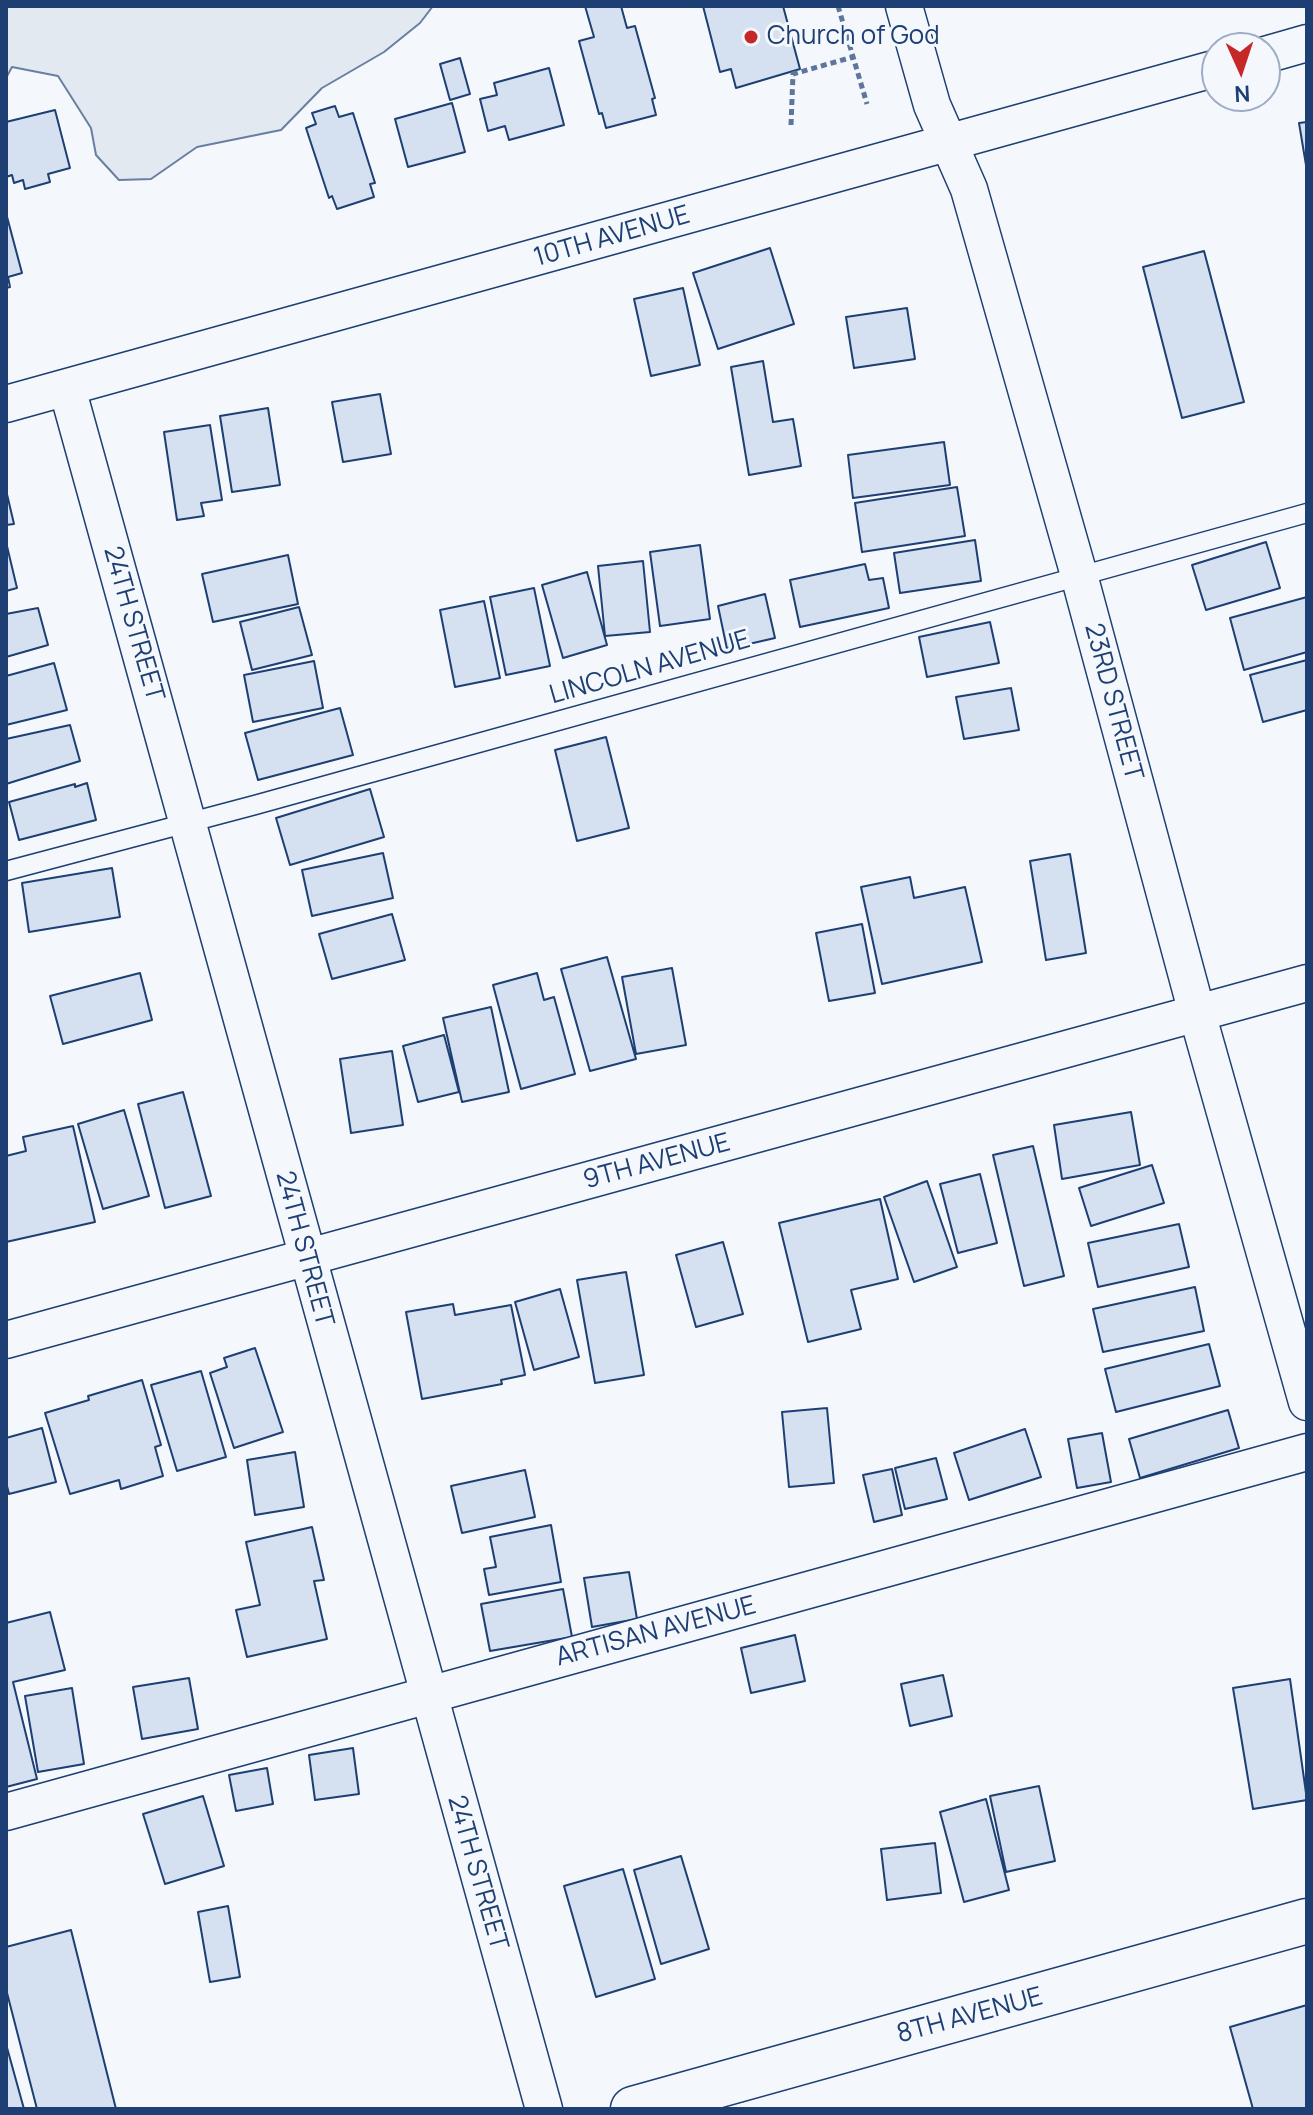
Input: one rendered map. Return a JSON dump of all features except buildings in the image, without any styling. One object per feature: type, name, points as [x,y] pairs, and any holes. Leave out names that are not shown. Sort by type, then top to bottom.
[{"type":"main road","name":"8TH AVENUE","points":[[633,2109],[1307,1921]]},
{"type":"street","name":"23RD STREET","points":[[904,6],[932,105],[967,183],[1079,575],[1197,1013],[1307,1402]]},
{"type":"street","points":[[1281,50],[1307,43]]},
{"type":"street","name":"10TH AVENUE","points":[[6,404],[1201,72]]},
{"type":"street","name":"24TH STREET","points":[[67,388],[544,2109]]},
{"type":"street","name":"9TH AVENUE","points":[[6,1340],[1307,983]]},
{"type":"street","name":"ARTISAN AVENUE","points":[[6,1812],[1307,1452]]},
{"type":"lane","name":"LINCOLN AVENUE","points":[[6,871],[1307,513]]},
{"type":"path","points":[[838,6],[867,104]]},
{"type":"path","points":[[791,125],[793,74],[853,57]]},
{"type":"shaded area","points":[[6,6],[433,6],[420,23],[384,52],[322,88],[281,130],[197,147],[151,179],[119,180],[96,155],[91,128],[58,76],[12,67],[6,78]]},
{"type":"place","name":"Church of God","points":[[751,37]]}]
